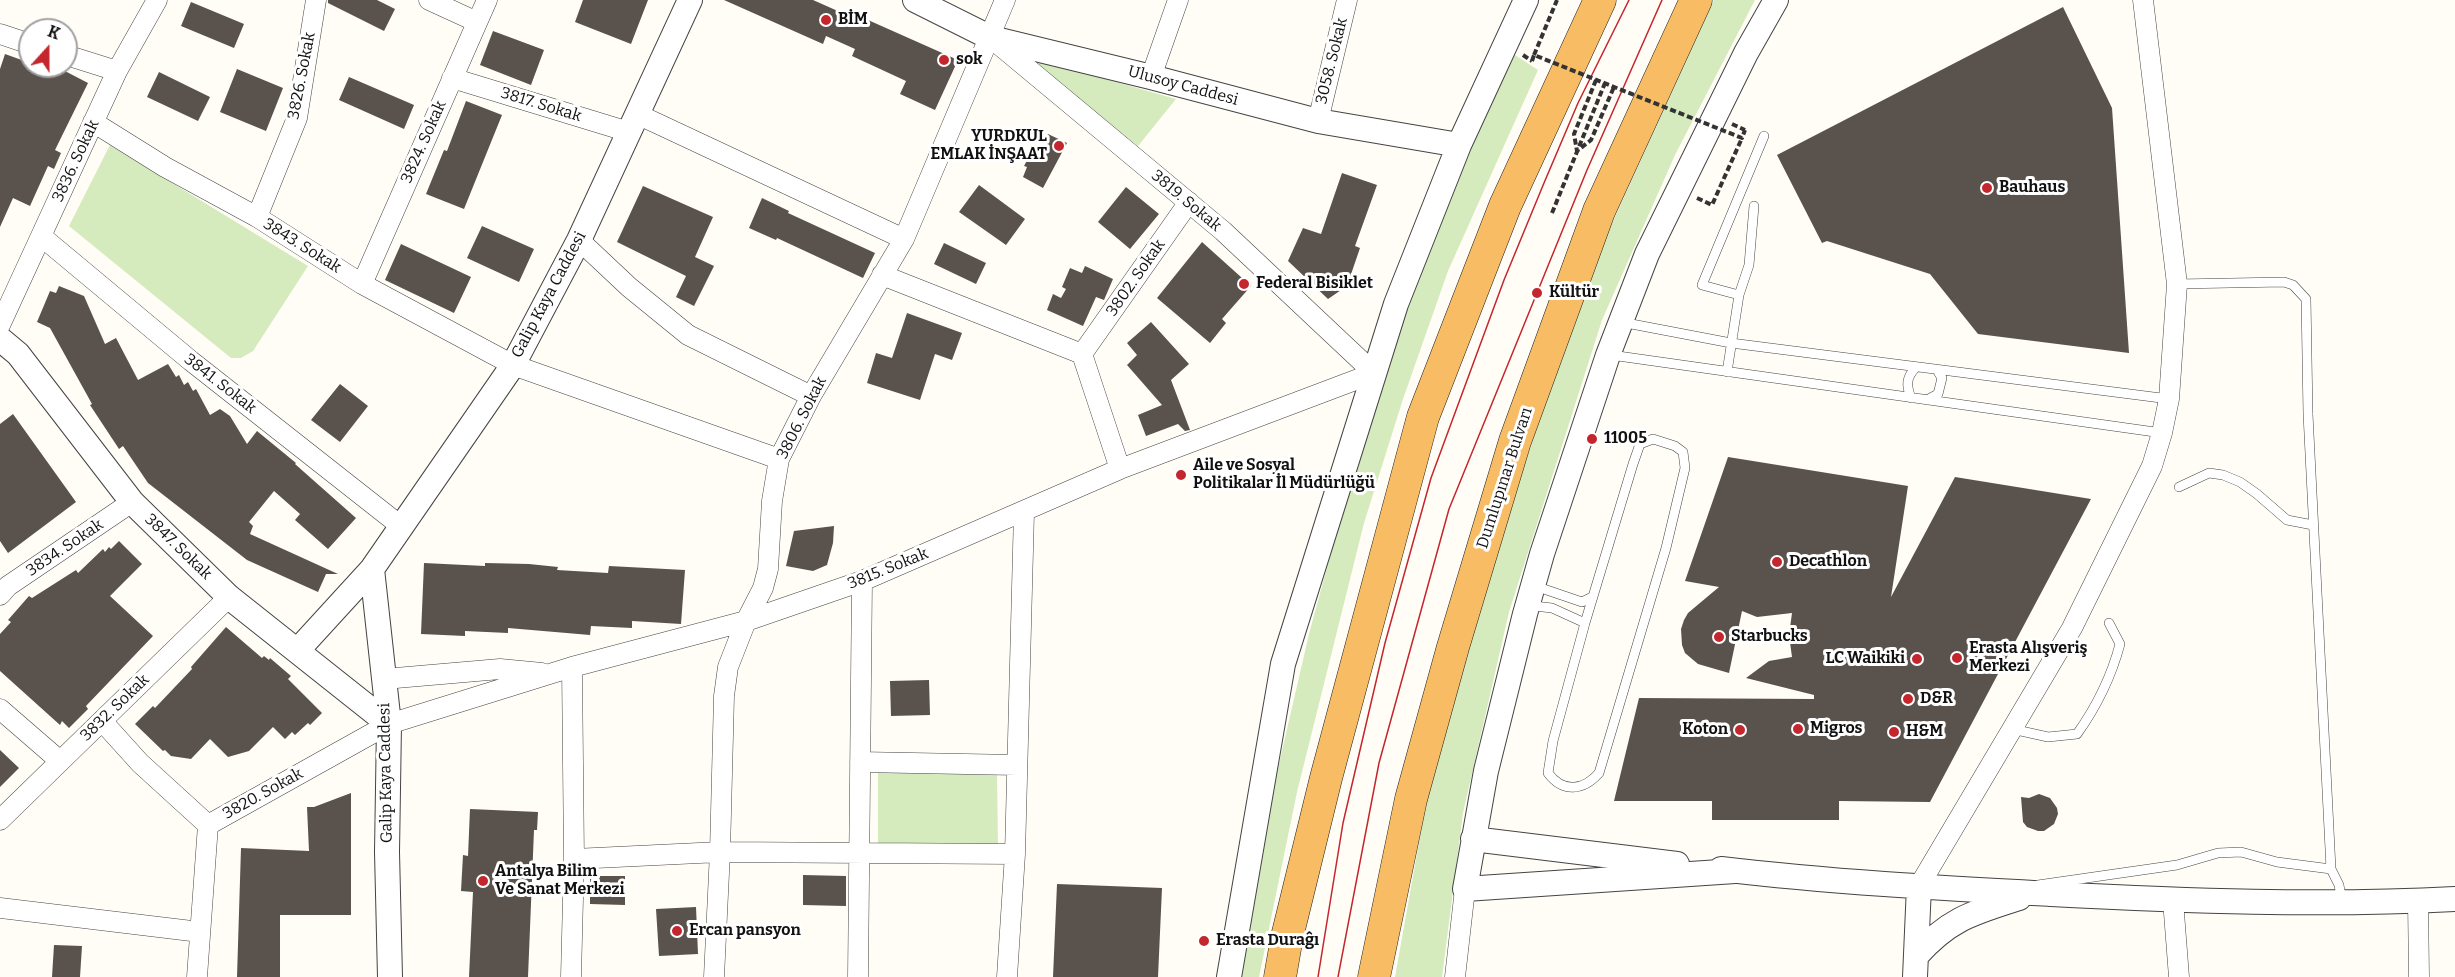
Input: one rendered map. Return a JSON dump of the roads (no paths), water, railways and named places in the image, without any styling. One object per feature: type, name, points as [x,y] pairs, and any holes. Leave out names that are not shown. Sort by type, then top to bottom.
[{"type":"highway","points":[[1280,977],[1287,937],[1326,778],[1423,417],[1505,206],[1600,0]]},
{"type":"highway","name":"Dumlupınar Bulvarı","points":[[1374,977],[1412,799],[1453,647],[1515,441],[1599,211],[1696,0]]},
{"type":"street","name":"3836. Sokak","points":[[0,325],[117,71],[158,0]]},
{"type":"street","name":"3826. Sokak","points":[[257,217],[297,118],[316,0]]},
{"type":"street","points":[[429,0],[477,22]]},
{"type":"street","name":"3824. Sokak","points":[[362,284],[487,0]]},
{"type":"street","name":"Galip Kaya Caddesi","points":[[297,651],[372,570],[513,365],[579,240],[690,0]]},
{"type":"street","name":"Ulusoy Caddesi","points":[[915,0],[991,38],[1151,76],[1318,121],[1459,145]]},
{"type":"street","name":"3806. Sokak","points":[[714,977],[724,696],[728,667],[746,621],[763,588],[768,569],[772,501],[779,459],[811,396],[904,238],[991,38],[1005,0]]},
{"type":"street","points":[[1151,76],[1178,0]]},
{"type":"street","name":"3058. Sokak","points":[[1318,121],[1347,0]]},
{"type":"street","points":[[1229,977],[1283,664],[1396,304],[1459,145],[1526,0]]},
{"type":"street","points":[[1455,977],[1465,889],[1486,771],[1542,554],[1608,355],[1647,254],[1746,53],[1776,0]]},
{"type":"street","points":[[1915,967],[1919,886],[2072,628],[2152,466],[2162,433],[2169,399],[2177,284],[2143,0]]},
{"type":"street","points":[[0,34],[18,40]]},
{"type":"street","name":"3819. Sokak","points":[[991,38],[1189,202],[1374,373]]},
{"type":"street","points":[[78,59],[117,71]]},
{"type":"street","name":"3817. Sokak","points":[[452,78],[633,123],[904,238]]},
{"type":"street","name":"3843. Sokak","points":[[93,122],[165,167],[257,217],[362,284],[513,365],[779,459]]},
{"type":"street","name":"3802. Sokak","points":[[1082,354],[1189,202]]},
{"type":"street","name":"3841. Sokak","points":[[41,236],[191,361],[402,527]]},
{"type":"street","points":[[579,240],[629,287],[688,335],[811,396]]},
{"type":"street","points":[[882,275],[1082,354],[1120,469]]},
{"type":"street","name":"3847. Sokak","points":[[0,339],[18,354],[132,502],[229,597],[389,724]]},
{"type":"street","name":"3815. Sokak","points":[[389,724],[572,667],[746,621],[862,581],[1120,469],[1374,373]]},
{"type":"street","name":"3834. Sokak","points":[[3,586],[132,502]]},
{"type":"street","points":[[1006,977],[1015,854],[1024,512]]},
{"type":"street","name":"Galip Kaya Caddesi","points":[[372,570],[389,724],[387,852],[390,977]]},
{"type":"street","points":[[858,977],[862,581]]},
{"type":"street","name":"3832. Sokak","points":[[0,820],[229,597]]},
{"type":"street","points":[[571,977],[574,859],[572,667]]},
{"type":"street","points":[[384,679],[500,669],[550,674]]},
{"type":"street","points":[[0,708],[60,761]]},
{"type":"street","points":[[102,721],[140,763],[208,825]]},
{"type":"street","name":"3820. Sokak","points":[[197,977],[208,825],[389,724]]},
{"type":"street","points":[[860,762],[1017,765]]},
{"type":"street","points":[[1473,839],[1736,871],[1919,886],[2173,900],[2342,902],[2455,899]]},
{"type":"street","points":[[574,859],[720,852],[1015,854]]},
{"type":"street","points":[[1465,889],[1736,871]]},
{"type":"street","points":[[1915,967],[1931,939],[1951,923],[2023,892]]},
{"type":"street","points":[[2173,900],[2179,977]]},
{"type":"street","points":[[2418,901],[2419,977]]},
{"type":"street","points":[[0,908],[200,932]]},
{"type":"lane","points":[[1739,295],[1702,285],[1764,136]]},
{"type":"lane","points":[[1727,372],[1739,295],[1749,266],[1754,206]]},
{"type":"lane","points":[[2177,284],[2284,282],[2293,285],[2306,299],[2313,525],[2331,868],[2339,885],[2342,902]]},
{"type":"lane","points":[[1621,322],[1731,343],[2169,399]]},
{"type":"lane","points":[[1608,355],[2162,433]]},
{"type":"lane","points":[[1911,398],[1906,386],[1909,375],[1916,367]]},
{"type":"lane","points":[[1927,400],[1938,394],[1942,378],[1937,370]]},
{"type":"lane","points":[[1653,439],[1675,446],[1683,452],[1686,468],[1666,548],[1599,773],[1590,783],[1579,787],[1566,787],[1556,783],[1548,773],[1553,741],[1585,623],[1640,444],[1653,439]]},
{"type":"lane","points":[[2179,486],[2209,473],[2223,476],[2240,482],[2287,520],[2313,525]]},
{"type":"lane","points":[[1533,585],[1582,602],[1592,597]]},
{"type":"lane","points":[[1526,614],[1534,606],[1552,608],[1585,623]]},
{"type":"lane","points":[[2012,729],[2048,737],[2077,734],[2093,712],[2113,672],[2120,644],[2109,623]]},
{"type":"lane","points":[[2023,892],[2052,881],[2177,865],[2218,853],[2241,852],[2277,862],[2331,868]]},
{"type":"tram line","points":[[1318,977],[1343,823],[1385,643],[1431,478],[1504,280],[1544,183],[1578,103],[1629,0]]},
{"type":"tram line","points":[[1338,977],[1379,763],[1449,509],[1587,170],[1662,0]]},
{"type":"place","name":"BİM","points":[[826,20]]},
{"type":"place","name":"sok","points":[[944,60]]},
{"type":"place","name":"YURDKUL EMLAK İNŞAAT","points":[[1059,146]]},
{"type":"place","name":"Bauhaus","points":[[1987,188]]},
{"type":"place","name":"Federal Bisiklet","points":[[1244,284]]},
{"type":"place","name":"Kültür","points":[[1537,293]]},
{"type":"place","name":"11005","points":[[1592,439]]},
{"type":"place","name":"Aile ve Sosyal Politikalar İl Müdürlüğü","points":[[1181,475]]},
{"type":"place","name":"Decathlon","points":[[1777,562]]},
{"type":"place","name":"Starbucks","points":[[1719,637]]},
{"type":"place","name":"Erasta Alışveriş Merkezi","points":[[1957,658]]},
{"type":"place","name":"LC Waikiki","points":[[1917,659]]},
{"type":"place","name":"D&R","points":[[1908,699]]},
{"type":"place","name":"Migros","points":[[1798,729]]},
{"type":"place","name":"Koton","points":[[1740,730]]},
{"type":"place","name":"H&M","points":[[1894,732]]},
{"type":"place","name":"Antalya Bilim Ve Sanat Merkezi","points":[[483,881]]},
{"type":"place","name":"Ercan pansyon","points":[[677,931]]},
{"type":"place","name":"Erasta Duraĝı","points":[[1204,941]]}]
